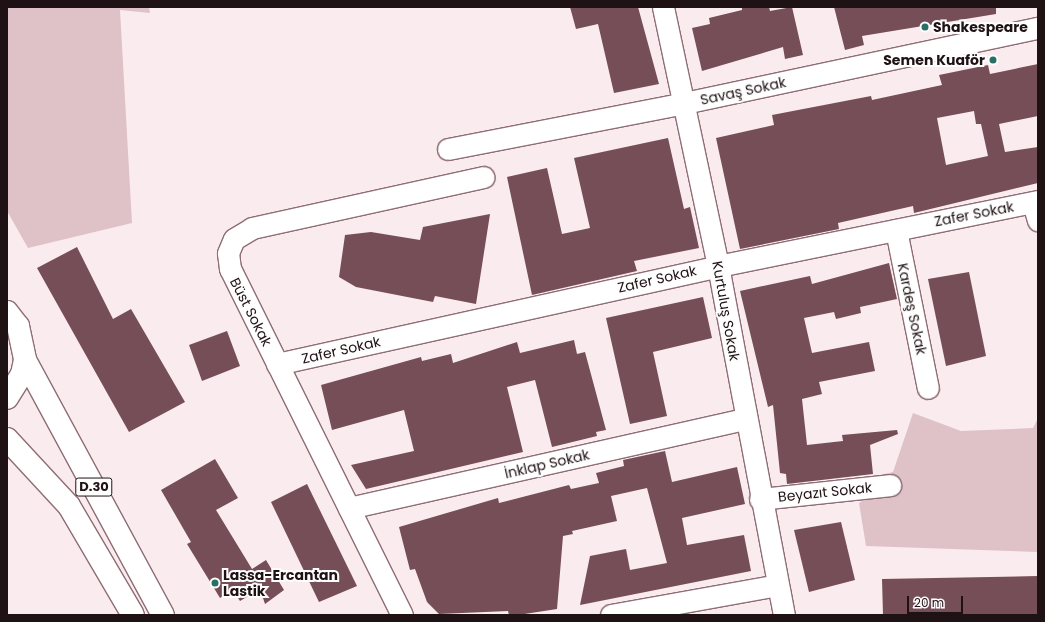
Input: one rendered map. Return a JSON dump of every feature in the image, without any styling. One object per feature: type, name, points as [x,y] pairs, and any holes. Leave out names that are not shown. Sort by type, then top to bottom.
[{"type":"main road","name":"D.30","points":[[7,312],[18,326],[25,360],[163,615]]},
{"type":"main road","name":"D.30","points":[[7,398],[22,374],[25,360]]},
{"type":"main road","name":"D.30","points":[[7,439],[36,466],[68,506],[133,615]]},
{"type":"main road","points":[[7,462],[36,466]]},
{"type":"street","name":"Kurtuluş Sokak","points":[[663,7],[718,266],[744,419],[784,615]]},
{"type":"street","name":"Savaş Sokak","points":[[448,149],[684,103],[1038,28]]},
{"type":"street","name":"Büst Sokak","points":[[402,615],[230,269],[228,253],[234,240],[252,228],[480,177],[485,142]]},
{"type":"street","name":"Zafer Sokak","points":[[277,364],[718,266],[896,230],[1036,208]]},
{"type":"street","name":"Kardeş Sokak","points":[[896,230],[928,388]]},
{"type":"street","name":"İnklap Sokak","points":[[349,508],[744,419]]},
{"type":"street","name":"Beyazıt Sokak","points":[[760,499],[890,485]]},
{"type":"street","points":[[611,615],[777,585]]},
{"type":"shaded area","points":[[7,7],[149,7],[150,13],[120,10],[132,223],[28,248],[7,211]]},
{"type":"shaded area","points":[[913,413],[961,431],[1033,428],[1038,418],[1038,552],[866,546],[859,503],[871,496],[876,476],[893,472]]},
{"type":"building","points":[[570,7],[638,7],[659,84],[614,93],[598,24],[576,29]]},
{"type":"building","points":[[742,7],[769,7],[770,11],[792,7],[803,55],[785,59],[783,47],[702,71],[692,28],[710,24],[709,18],[742,10]]},
{"type":"building","points":[[834,7],[996,7],[996,14],[862,36],[864,45],[845,50]]},
{"type":"building","points":[[1038,64],[1038,116],[999,124],[1005,152],[1038,147],[1038,183],[914,213],[913,206],[838,223],[839,229],[740,249],[716,138],[774,125],[772,115],[871,96],[872,100],[942,85],[939,75],[988,65],[990,74]],"holes":[[[974,111],[976,124],[981,124],[988,156],[946,165],[937,118]]]},
{"type":"building","points":[[668,138],[684,209],[690,207],[699,248],[634,261],[637,271],[532,295],[507,177],[547,168],[562,234],[590,228],[574,158]]},
{"type":"building","points":[[490,214],[476,304],[435,296],[433,302],[356,287],[339,277],[345,235],[371,232],[420,240],[423,227]]},
{"type":"building","points":[[77,247],[113,319],[131,309],[185,402],[129,432],[37,268]]},
{"type":"building","points":[[889,263],[897,299],[860,307],[861,313],[836,319],[834,312],[804,318],[812,353],[869,342],[875,371],[819,382],[822,394],[802,399],[807,445],[843,441],[842,435],[897,430],[898,434],[870,445],[873,474],[787,484],[786,474],[780,473],[773,405],[768,407],[740,291],[810,276],[812,284]]},
{"type":"building","points":[[969,272],[986,356],[946,366],[928,279]]},
{"type":"building","points":[[703,297],[712,338],[653,352],[667,416],[630,424],[606,318]]},
{"type":"building","points":[[227,331],[240,366],[202,381],[189,345]]},
{"type":"building","points":[[574,340],[577,354],[585,352],[606,430],[596,432],[597,436],[552,447],[535,380],[507,387],[523,452],[366,489],[351,465],[414,451],[404,410],[332,430],[321,385],[421,357],[422,361],[451,354],[453,363],[517,342],[520,353]]},
{"type":"building","points":[[665,451],[672,482],[737,467],[745,504],[682,518],[687,545],[744,535],[751,571],[580,605],[590,556],[626,549],[630,570],[667,563],[647,488],[611,496],[617,521],[572,531],[573,534],[563,536],[557,609],[518,615],[509,615],[508,611],[439,614],[427,602],[415,569],[410,570],[399,527],[498,498],[499,503],[569,485],[571,489],[599,483],[596,473],[624,466],[623,460]]},
{"type":"building","points":[[215,459],[238,498],[216,510],[252,569],[266,560],[284,590],[265,604],[260,589],[240,601],[233,590],[220,598],[187,544],[191,542],[161,490]]},
{"type":"building","points":[[307,484],[357,586],[319,602],[271,502]]},
{"type":"building","points":[[841,522],[855,580],[809,592],[794,530]]},
{"type":"building","points":[[1038,576],[1038,615],[883,615],[882,579]]},
{"type":"place","name":"Shakespeare","points":[[925,27]]},
{"type":"place","name":"Semen Kuaför","points":[[993,60]]},
{"type":"place","name":"Lassa-Ercantan Lastik","points":[[215,583]]}]
